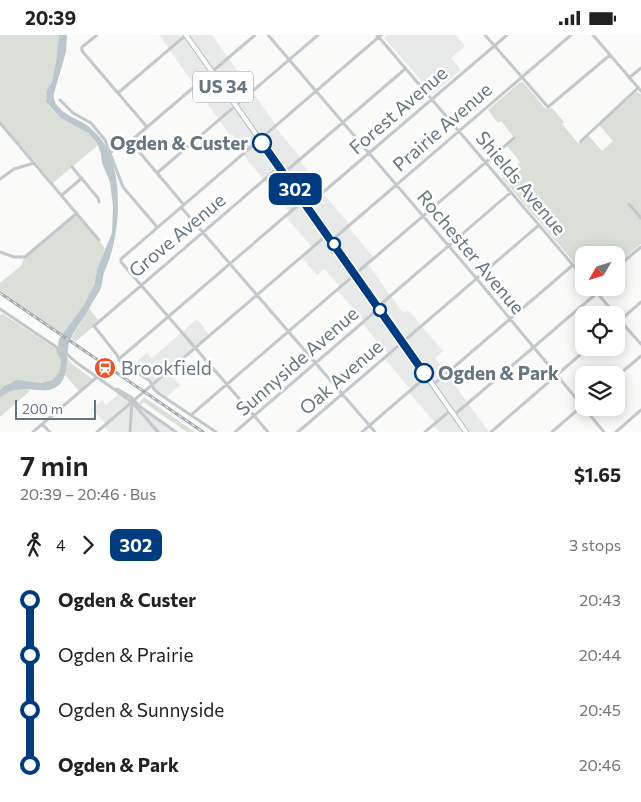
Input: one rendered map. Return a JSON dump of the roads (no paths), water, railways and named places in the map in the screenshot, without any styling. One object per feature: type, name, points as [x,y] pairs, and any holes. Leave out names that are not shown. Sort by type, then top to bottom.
[{"type":"main road","name":"US 34","points":[[186,35],[466,432]]},
{"type":"street","points":[[97,35],[82,49],[147,127]]},
{"type":"street","points":[[118,93],[186,35]]},
{"type":"street","points":[[111,152],[130,141],[255,35]]},
{"type":"street","name":"Rochester Avenue","points":[[268,35],[575,396]]},
{"type":"street","points":[[157,173],[318,35]]},
{"type":"street","points":[[485,35],[548,107],[610,55]]},
{"type":"street","name":"Forest Avenue","points":[[307,206],[507,35]]},
{"type":"street","name":"Prairie Avenue","points":[[331,241],[571,35]]},
{"type":"street","points":[[580,141],[640,90],[593,35]]},
{"type":"street","points":[[268,432],[140,285],[121,262],[121,259],[379,36]]},
{"type":"street","name":"Shields Avenue","points":[[379,36],[573,265]]},
{"type":"street","points":[[629,77],[641,68]]},
{"type":"street","points":[[284,173],[405,69]]},
{"type":"street","points":[[60,100],[73,113],[91,123],[106,140],[123,187],[157,227]]},
{"type":"street","points":[[0,123],[99,240]]},
{"type":"street","points":[[191,415],[514,138]]},
{"type":"street","points":[[130,141],[256,295],[375,432]]},
{"type":"street","points":[[0,179],[14,169],[34,163]]},
{"type":"street","points":[[72,167],[98,198],[99,202]]},
{"type":"street","name":"Grove Avenue","points":[[119,359],[118,355],[94,326],[279,167]]},
{"type":"street","points":[[62,195],[82,179]]},
{"type":"street","name":"Sunnyside Avenue","points":[[235,432],[511,192]]},
{"type":"street","points":[[216,432],[158,393],[150,381],[119,359],[303,201]]},
{"type":"street","points":[[629,204],[641,218]]},
{"type":"street","points":[[0,252],[14,257],[25,257],[77,213]]},
{"type":"street","name":"Oak Avenue","points":[[298,432],[539,225]]},
{"type":"street","points":[[97,432],[133,399],[327,235]]},
{"type":"street","points":[[625,260],[641,247]]},
{"type":"street","points":[[433,385],[573,265]]},
{"type":"street","points":[[454,415],[594,296]]},
{"type":"street","points":[[600,296],[608,306]]},
{"type":"street","points":[[625,316],[641,302]]},
{"type":"street","points":[[1,311],[68,355],[97,377],[133,399],[139,406],[176,432]]},
{"type":"street","points":[[625,326],[641,344]]},
{"type":"street","points":[[491,432],[579,356]]},
{"type":"street","points":[[625,369],[641,356]]},
{"type":"street","points":[[362,432],[427,376]]},
{"type":"street","points":[[33,432],[97,377]]},
{"type":"street","points":[[130,432],[133,399]]},
{"type":"street","points":[[133,399],[158,432]]},
{"type":"street","points":[[425,432],[451,410]]},
{"type":"street","points":[[616,432],[641,410]]},
{"type":"street","points":[[552,432],[575,412]]},
{"type":"street","name":"Rochester Avenue","points":[[592,416],[604,432]]},
{"type":"street","points":[[42,424],[50,432]]},
{"type":"railway","points":[[0,293],[203,432]]},
{"type":"place","name":"Ogden & Custer","points":[[262,143]]},
{"type":"place","name":"Brookfield","points":[[105,368]]},
{"type":"place","name":"Ogden & Park","points":[[424,373]]}]
